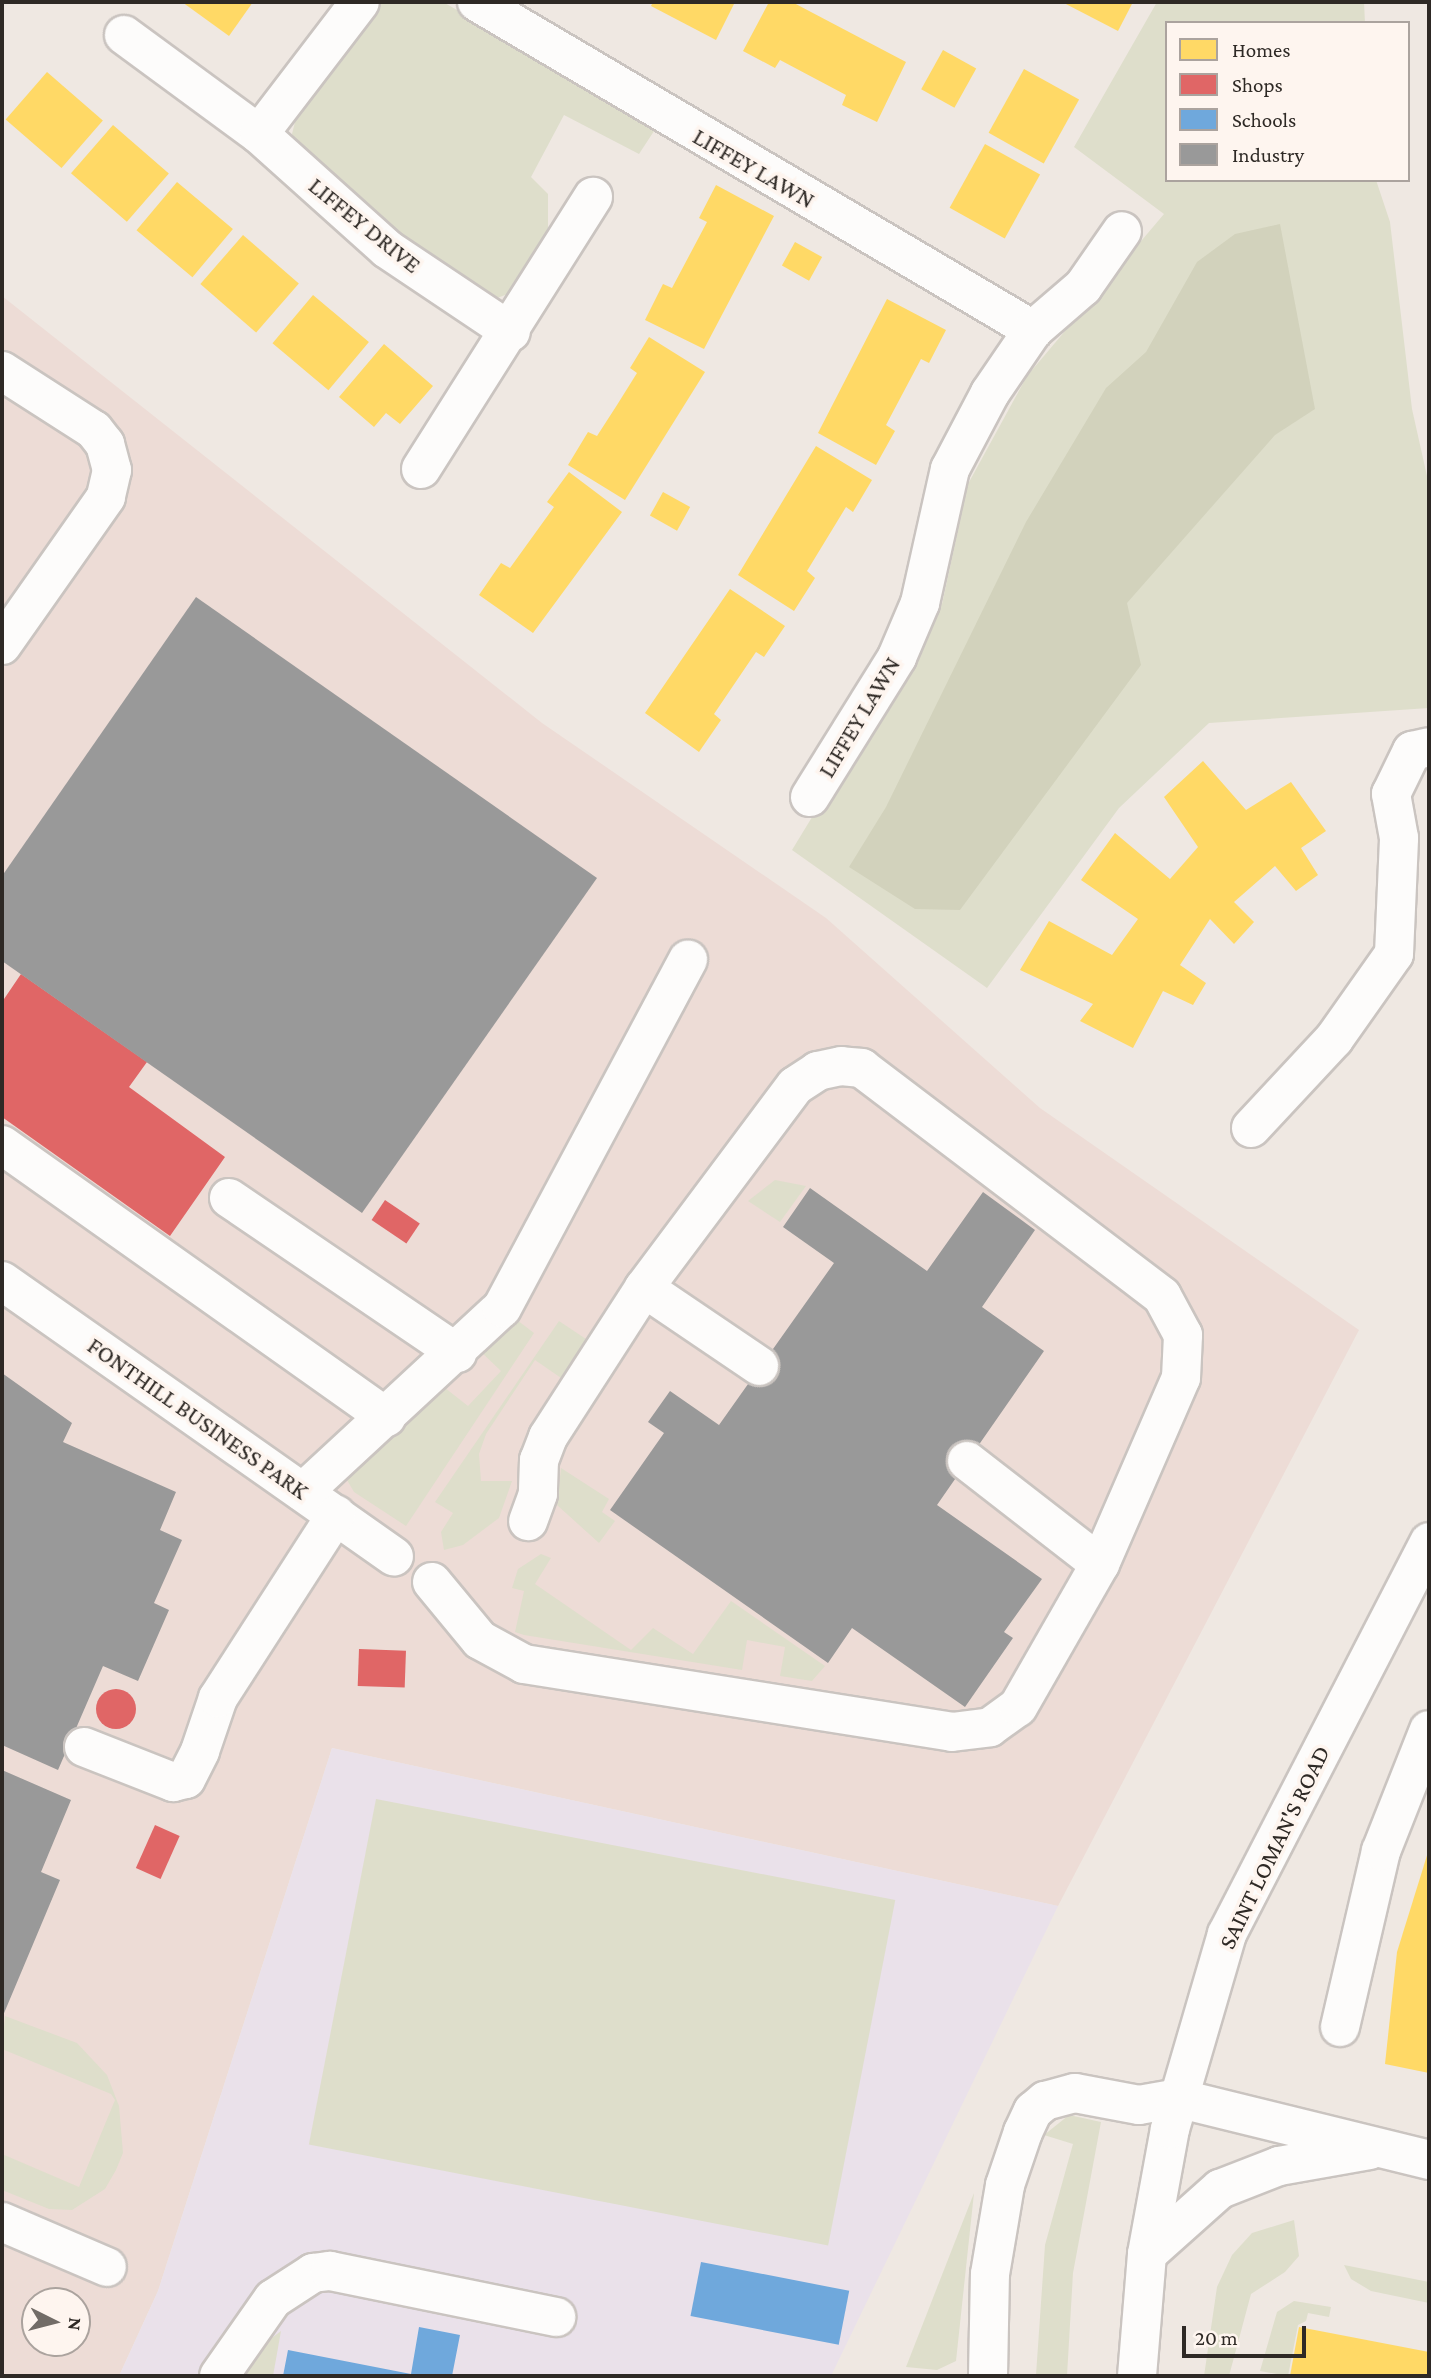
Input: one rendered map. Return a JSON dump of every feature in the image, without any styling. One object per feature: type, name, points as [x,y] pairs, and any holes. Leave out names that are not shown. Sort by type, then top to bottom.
[{"type":"street","points":[[259,134],[360,2]]},
{"type":"street","name":"LIFFEY LAWN","points":[[477,2],[1033,330]]},
{"type":"street","name":"LIFFEY DRIVE","points":[[124,34],[259,134],[387,249],[511,332]]},
{"type":"street","points":[[421,469],[511,332],[593,197]]},
{"type":"street","name":"LIFFEY LAWN","points":[[810,797],[897,657],[920,603],[950,469],[990,393],[1033,330],[1083,287],[1122,231]]},
{"type":"street","points":[[2,371],[94,430],[105,444],[113,470],[106,497],[2,645]]},
{"type":"street","points":[[1251,1128],[1334,1039],[1394,954],[1399,838],[1391,794],[1412,751],[1429,747]]},
{"type":"street","points":[[303,1492],[457,1353],[502,1307],[688,960]]},
{"type":"street","points":[[432,1582],[480,1640],[524,1664],[971,1732],[989,1727],[1018,1707],[1100,1564],[1181,1378],[1183,1335],[1162,1296],[862,1068],[841,1066],[818,1071],[795,1086],[644,1288],[548,1437],[539,1460],[538,1494],[528,1521]]},
{"type":"street","points":[[2,1145],[386,1417]]},
{"type":"street","points":[[229,1198],[457,1353]]},
{"type":"street","name":"FONTHILL BUSINESS PARK","points":[[2,1281],[394,1556]]},
{"type":"street","points":[[644,1288],[759,1366]]},
{"type":"street","points":[[967,1461],[1100,1564]]},
{"type":"street","points":[[84,1747],[173,1782],[186,1779],[200,1751],[218,1698],[335,1515]]},
{"type":"street","name":"SAINT LOMAN'S ROAD","points":[[1137,2376],[1147,2254],[1177,2098],[1227,1934],[1429,1542]]},
{"type":"street","points":[[1340,2027],[1381,1851],[1429,1730]]},
{"type":"street","points":[[988,2376],[990,2274],[998,2222],[1013,2157],[1033,2111],[1060,2094],[1139,2105],[1177,2098],[1429,2160]]},
{"type":"street","points":[[1147,2254],[1220,2189],[1279,2166],[1382,2148]]},
{"type":"street","points":[[2,2222],[107,2267]]},
{"type":"street","points":[[219,2376],[272,2299],[313,2273],[330,2271],[556,2317]]},
{"type":"shaded area","points":[[2,296],[542,723],[826,918],[1040,1108],[1359,1330],[1058,1906],[332,1748],[158,2291],[119,2376],[2,2376]]},
{"type":"shaded area","points":[[332,1748],[1058,1906],[831,2376],[119,2376],[158,2291]]},
{"type":"green space","points":[[376,2],[443,2],[658,125],[639,154],[564,115],[531,177],[548,194],[548,228],[516,291],[497,298],[399,243],[298,152],[292,134],[297,114]]},
{"type":"green space","points":[[1157,2],[1364,2],[1365,21],[1165,21],[1165,182],[1377,182],[1390,222],[1412,409],[1429,485],[1429,708],[1209,723],[1119,808],[987,988],[792,850],[942,604],[968,484],[1027,376],[1164,214],[1074,147]]},
{"type":"green space","points":[[1280,224],[1315,409],[1275,435],[1127,603],[1141,665],[960,910],[915,909],[849,867],[886,807],[1026,522],[1106,388],[1146,352],[1197,262],[1235,234]]},
{"type":"green space","points":[[775,1180],[806,1186],[780,1222],[748,1201]]},
{"type":"green space","points":[[513,1317],[534,1333],[406,1526],[354,1492],[347,1480],[348,1468],[440,1384],[468,1406],[501,1371],[478,1349]]},
{"type":"green space","points":[[559,1321],[589,1341],[564,1380],[535,1360],[486,1434],[479,1454],[481,1481],[512,1481],[499,1518],[463,1545],[444,1550],[441,1532],[453,1513],[435,1502]]},
{"type":"green space","points":[[561,1468],[609,1499],[602,1512],[615,1521],[599,1543],[557,1505]]},
{"type":"green space","points":[[541,1554],[551,1558],[535,1584],[631,1650],[653,1628],[693,1654],[731,1601],[825,1666],[812,1681],[780,1676],[785,1647],[747,1640],[742,1670],[515,1632],[524,1591],[512,1588],[518,1569]]},
{"type":"green space","points":[[376,1799],[895,1900],[828,2245],[309,2145]]},
{"type":"green space","points":[[5,2016],[77,2043],[107,2075],[119,2106],[123,2153],[116,2170],[105,2189],[72,2210],[49,2209],[2,2190],[2,2154],[79,2187],[115,2100],[111,2094],[2,2049]]},
{"type":"green space","points":[[1069,2115],[1101,2122],[1073,2273],[1067,2376],[1008,2376],[1036,2375],[1045,2245],[1073,2144],[1044,2135]]},
{"type":"green space","points":[[974,2193],[956,2361],[937,2370],[906,2367]]},
{"type":"green space","points":[[1294,2220],[1299,2256],[1285,2272],[1251,2294],[1229,2376],[1204,2376],[1217,2287],[1232,2255],[1252,2233]]},
{"type":"green space","points":[[1344,2265],[1429,2282],[1429,2303],[1371,2291],[1351,2279]]},
{"type":"green space","points":[[1294,2301],[1331,2307],[1329,2317],[1308,2313],[1306,2321],[1298,2325],[1288,2376],[1260,2371],[1277,2312]]},
{"type":"green space","points":[[281,2331],[273,2376],[237,2376],[265,2343]]},
{"type":"building: Homes","points":[[182,2],[253,2],[229,36]]},
{"type":"building: Homes","points":[[653,2],[735,2],[716,40],[651,6]]},
{"type":"building: Homes","points":[[769,2],[792,2],[906,62],[877,122],[842,105],[846,95],[780,60],[775,68],[743,51]]},
{"type":"building: Homes","points":[[1062,2],[1133,2],[1118,31]]},
{"type":"building: Homes","points":[[943,50],[976,68],[954,108],[921,89]]},
{"type":"building: Homes","points":[[1024,69],[1079,100],[1044,163],[989,133]]},
{"type":"building: Homes","points":[[47,72],[103,121],[62,168],[6,120]]},
{"type":"building: Homes","points":[[113,125],[169,174],[127,222],[71,173]]},
{"type":"building: Homes","points":[[985,144],[1040,175],[1005,238],[950,208]]},
{"type":"building: Homes","points":[[177,182],[233,229],[192,277],[137,230]]},
{"type":"building: Homes","points":[[716,185],[774,216],[704,349],[645,320],[663,284],[672,288],[707,222],[699,218]]},
{"type":"building: Homes","points":[[243,235],[299,284],[256,333],[200,284]]},
{"type":"building: Homes","points":[[795,242],[822,257],[809,281],[782,266]]},
{"type":"building: Homes","points":[[313,295],[369,342],[328,390],[273,343]]},
{"type":"building: Homes","points":[[887,299],[946,330],[929,363],[921,359],[886,425],[895,431],[876,465],[818,433]]},
{"type":"building: Homes","points":[[649,337],[705,372],[625,500],[568,465],[588,432],[597,436],[617,405],[637,373],[630,368]]},
{"type":"building: Homes","points":[[384,344],[433,386],[400,424],[386,413],[374,427],[339,397]]},
{"type":"building: Homes","points":[[816,446],[872,480],[853,512],[846,507],[807,571],[815,578],[794,611],[738,575]]},
{"type":"building: Homes","points":[[569,472],[622,512],[533,633],[479,595],[501,563],[510,568],[554,507],[547,502]]},
{"type":"building: Homes","points":[[663,492],[690,507],[677,531],[650,516]]},
{"type":"building: Homes","points":[[730,589],[785,626],[764,657],[756,652],[714,714],[721,720],[699,752],[645,713]]},
{"type":"building: Homes","points":[[1203,761],[1246,810],[1291,782],[1326,831],[1301,848],[1318,875],[1296,891],[1275,866],[1234,902],[1254,922],[1234,944],[1210,919],[1180,965],[1206,983],[1193,1005],[1163,991],[1133,1048],[1080,1021],[1093,1004],[1020,970],[1049,921],[1112,955],[1138,919],[1081,880],[1115,833],[1170,879],[1198,847],[1164,797]]},
{"type":"building: Homes","points":[[1429,1849],[1429,2073],[1385,2064],[1397,1952]]},
{"type":"building: Homes","points":[[1299,2327],[1429,2352],[1429,2376],[1290,2376]]},
{"type":"building: Shops","points":[[21,974],[147,1062],[129,1087],[225,1157],[170,1236],[2,1117],[2,1002]]},
{"type":"building: Shops","points":[[385,1200],[420,1223],[406,1243],[372,1220]]},
{"type":"building: Shops","points":[[359,1649],[406,1651],[405,1688],[358,1686]]},
{"type":"building: Shops","points":[[116,1689],[130,1695],[136,1709],[130,1723],[116,1729],[102,1723],[96,1709],[102,1695]]},
{"type":"building: Shops","points":[[155,1825],[180,1836],[161,1879],[136,1868]]},
{"type":"building: Schools","points":[[701,2262],[849,2291],[839,2345],[691,2316]]},
{"type":"building: Schools","points":[[419,2327],[460,2335],[452,2376],[283,2376],[288,2350],[411,2374]]},
{"type":"building: Industry","points":[[196,597],[597,878],[362,1213],[2,961],[2,876]]},
{"type":"building: Industry","points":[[810,1188],[927,1271],[983,1192],[1035,1230],[982,1307],[1044,1351],[937,1505],[1042,1579],[1004,1632],[1013,1638],[965,1707],[852,1628],[828,1663],[610,1510],[664,1433],[648,1422],[670,1391],[719,1425],[834,1263],[783,1227]]},
{"type":"building: Industry","points":[[2,1373],[72,1423],[63,1442],[176,1492],[160,1530],[182,1540],[154,1603],[169,1610],[138,1681],[103,1666],[58,1770],[2,1745]]},
{"type":"building: Industry","points":[[2,1770],[71,1800],[41,1872],[60,1880],[2,2018]]}]
